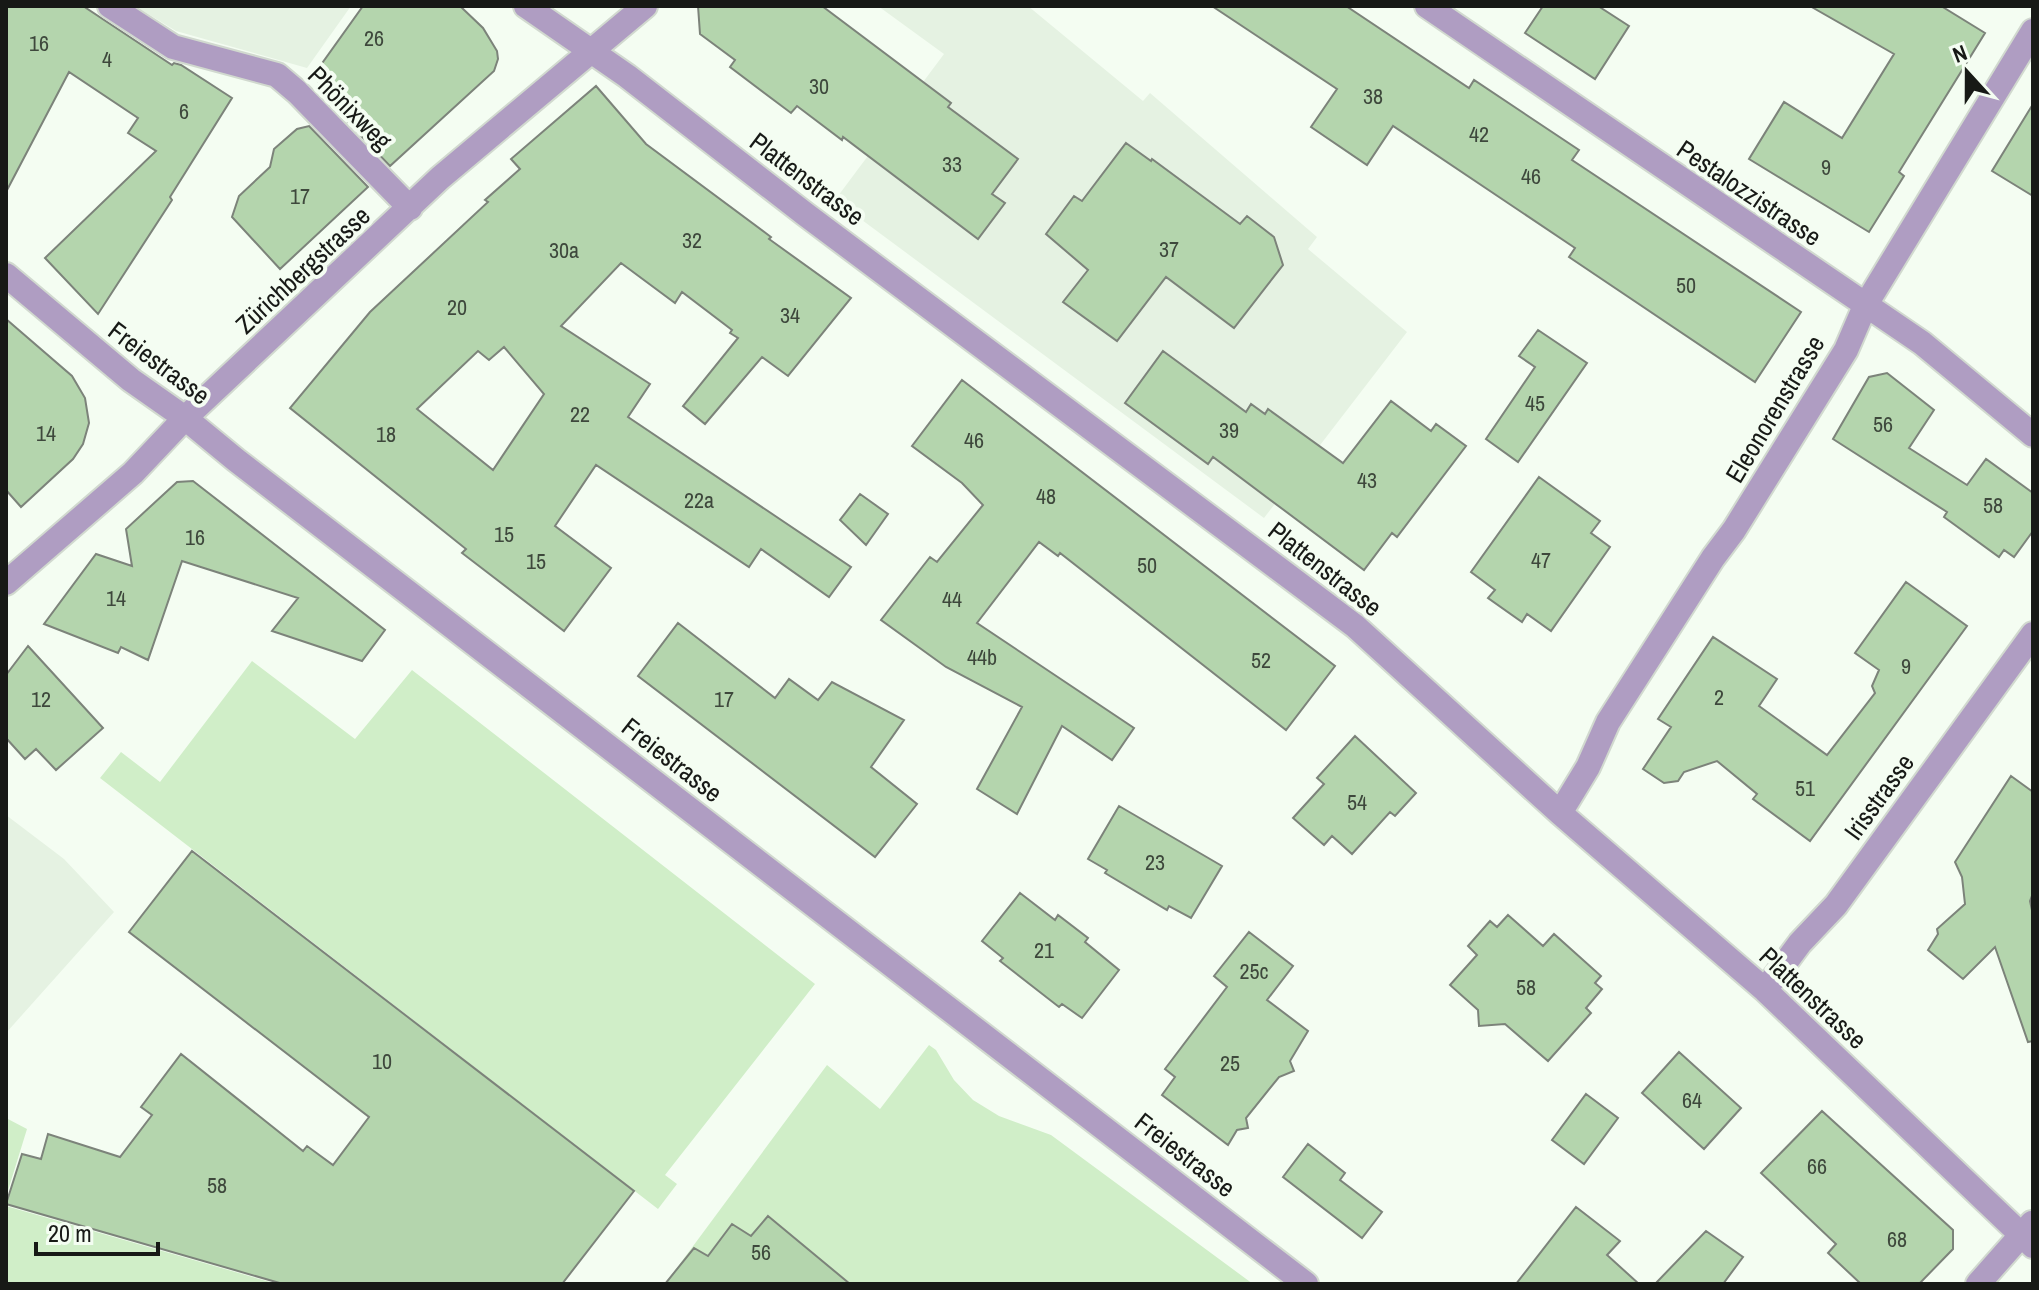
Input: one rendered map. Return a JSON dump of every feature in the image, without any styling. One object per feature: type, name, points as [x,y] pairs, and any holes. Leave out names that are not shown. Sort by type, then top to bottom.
[{"type":"street","name":"Phönixweg","points":[[110,6],[173,47],[277,75],[410,208]]},
{"type":"street","name":"Plattenstrasse","points":[[526,6],[627,76],[805,214],[1355,626],[1560,813],[1765,990],[2029,1234]]},
{"type":"street","name":"Zürichbergstrasse","points":[[6,583],[133,473],[185,418],[440,178],[645,6]]},
{"type":"street","name":"Pestalozzistrasse","points":[[1427,6],[1922,343],[2033,435]]},
{"type":"street","name":"Eleonorenstrasse","points":[[1560,813],[1588,767],[1616,709],[1734,530],[1846,350],[1865,306],[2033,31]]},
{"type":"street","name":"Freiestrasse","points":[[6,275],[131,380],[185,418],[1306,1284]]},
{"type":"street","name":"Irisstrasse","points":[[1765,990],[1800,943],[1836,905],[2033,634]]},
{"type":"street","points":[[1978,1284],[2029,1234]]},
{"type":"shaded area","points":[[135,6],[351,6],[307,68],[176,31]]},
{"type":"shaded area","points":[[878,6],[1028,6],[1143,101],[1150,93],[1317,237],[1308,249],[1407,332],[1264,518],[835,200],[944,54]]},
{"type":"shaded area","points":[[6,815],[64,859],[114,912],[6,1033]]},
{"type":"green space","points":[[252,661],[355,739],[412,670],[815,984],[665,1175],[677,1184],[658,1209],[100,778],[121,752],[160,782]]},
{"type":"green space","points":[[929,1045],[973,1100],[999,1116],[1051,1135],[1253,1284],[665,1284],[827,1065],[880,1109]]},
{"type":"green space","points":[[6,1118],[27,1129],[6,1197]]},
{"type":"green space","points":[[6,1206],[277,1284],[6,1284]]},
{"type":"building","points":[[6,6],[83,6],[172,65],[181,65],[232,98],[170,197],[172,200],[98,314],[45,258],[156,151],[128,133],[138,118],[69,72],[6,192]]},
{"type":"building","points":[[363,6],[460,6],[483,28],[497,51],[494,71],[390,166],[344,118],[351,117],[313,76]]},
{"type":"building","points":[[698,6],[822,6],[951,103],[948,107],[1018,159],[992,194],[1005,203],[978,239],[843,137],[842,140],[797,106],[791,113],[730,67],[735,60],[700,34]]},
{"type":"building","points":[[1212,6],[1346,6],[1469,88],[1474,80],[1579,150],[1572,160],[1801,312],[1755,382],[1569,257],[1575,248],[1393,126],[1367,165],[1311,127],[1337,89]]},
{"type":"building","points":[[1543,6],[1598,6],[1629,26],[1595,79],[1525,33]]},
{"type":"building","points":[[1810,6],[1941,6],[1985,33],[1899,172],[1904,176],[1869,232],[1749,159],[1784,102],[1842,138],[1894,54]]},
{"type":"building","points":[[596,86],[646,144],[851,298],[788,376],[762,357],[705,424],[683,406],[738,338],[682,292],[675,303],[621,263],[561,326],[650,384],[628,417],[851,567],[829,597],[761,549],[749,567],[596,465],[555,526],[611,568],[564,631],[462,553],[466,549],[290,408],[370,312],[520,169],[511,159]],"holes":[[[504,347],[544,394],[493,470],[417,409],[478,351],[489,360]]]},
{"type":"building","points":[[2033,104],[2033,196],[1992,171]]},
{"type":"building","points":[[309,126],[368,187],[280,269],[232,217],[239,196],[270,167],[274,149],[297,129]]},
{"type":"building","points":[[1126,143],[1240,224],[1247,216],[1274,237],[1283,265],[1234,328],[1166,277],[1117,341],[1063,302],[1088,270],[1046,234],[1074,196],[1082,201]]},
{"type":"building","points":[[6,319],[72,376],[85,398],[89,423],[83,444],[73,459],[21,507],[6,490]]},
{"type":"building","points":[[1538,330],[1587,363],[1518,462],[1486,439],[1535,367],[1519,356]]},
{"type":"building","points":[[1163,351],[1246,412],[1251,404],[1265,414],[1268,409],[1343,463],[1391,401],[1431,431],[1436,424],[1466,446],[1397,537],[1392,533],[1364,570],[1213,457],[1208,464],[1125,403]]},
{"type":"building","points":[[1887,373],[1934,410],[1909,448],[1967,485],[1986,459],[2033,493],[2033,531],[2014,557],[2004,550],[1999,557],[1944,517],[1947,512],[1833,439],[1869,377]]},
{"type":"building","points":[[962,380],[1335,666],[1286,730],[1060,553],[1058,556],[1039,542],[977,623],[1134,728],[1112,760],[1062,726],[1017,814],[977,789],[1022,707],[946,667],[881,620],[930,557],[937,562],[983,505],[962,483],[912,446]]},
{"type":"building","points":[[1539,477],[1600,521],[1591,533],[1610,547],[1551,631],[1527,614],[1522,622],[1488,598],[1495,590],[1471,572]]},
{"type":"building","points":[[193,481],[385,630],[362,661],[272,631],[298,598],[182,561],[148,660],[121,647],[118,653],[44,624],[96,554],[132,566],[126,529],[177,482]]},
{"type":"building","points":[[860,494],[888,514],[866,545],[840,520]]},
{"type":"building","points":[[1906,582],[1967,626],[1810,841],[1753,799],[1757,794],[1717,761],[1684,772],[1678,781],[1664,783],[1643,769],[1671,727],[1658,719],[1713,637],[1777,679],[1759,706],[1827,755],[1875,693],[1872,686],[1879,670],[1855,653]]},
{"type":"building","points":[[678,623],[775,698],[789,679],[818,700],[832,682],[904,720],[871,767],[917,804],[875,857],[638,676]]},
{"type":"building","points":[[28,646],[103,728],[56,770],[36,749],[25,759],[6,738],[6,675]]},
{"type":"building","points":[[1355,736],[1416,793],[1395,816],[1390,812],[1352,854],[1332,836],[1324,845],[1293,818],[1324,784],[1317,778]]},
{"type":"building","points":[[2011,776],[2033,792],[2033,893],[2030,901],[2033,915],[2033,1041],[2028,1042],[1995,947],[1963,979],[1928,950],[1938,934],[1937,929],[1965,904],[1962,877],[1955,862]]},
{"type":"building","points":[[1119,806],[1222,866],[1191,918],[1169,906],[1167,910],[1105,873],[1107,870],[1088,859]]},
{"type":"building","points":[[192,851],[634,1191],[562,1284],[283,1284],[6,1204],[22,1154],[41,1159],[48,1134],[120,1157],[152,1115],[141,1107],[181,1054],[303,1151],[307,1146],[333,1165],[369,1117],[129,932]]},
{"type":"building","points":[[1020,893],[1055,920],[1058,915],[1088,938],[1085,942],[1119,970],[1082,1018],[1062,1004],[1059,1007],[1000,961],[1003,958],[982,941]]},
{"type":"building","points":[[1508,915],[1543,946],[1554,934],[1601,976],[1595,983],[1602,989],[1586,1008],[1591,1013],[1548,1061],[1505,1024],[1479,1026],[1478,1010],[1450,985],[1477,955],[1468,946],[1490,921],[1497,927]]},
{"type":"building","points":[[1249,932],[1293,966],[1267,1000],[1308,1031],[1290,1061],[1294,1071],[1279,1077],[1246,1118],[1248,1128],[1237,1130],[1228,1145],[1162,1095],[1175,1077],[1165,1069],[1227,987],[1214,976]]},
{"type":"building","points":[[1679,1052],[1741,1108],[1704,1149],[1642,1093]]},
{"type":"building","points":[[1586,1094],[1618,1118],[1584,1164],[1552,1140]]},
{"type":"building","points":[[1822,1111],[1953,1230],[1953,1249],[1919,1284],[1861,1284],[1828,1253],[1836,1244],[1761,1173]]},
{"type":"building","points":[[1308,1144],[1345,1173],[1340,1180],[1382,1212],[1362,1238],[1283,1177]]},
{"type":"building","points":[[1576,1207],[1620,1241],[1607,1255],[1639,1284],[1516,1284]]},
{"type":"building","points":[[768,1216],[850,1284],[665,1284],[694,1248],[708,1256],[732,1224],[751,1236]]},
{"type":"building","points":[[1706,1231],[1743,1257],[1723,1284],[1655,1284]]}]
